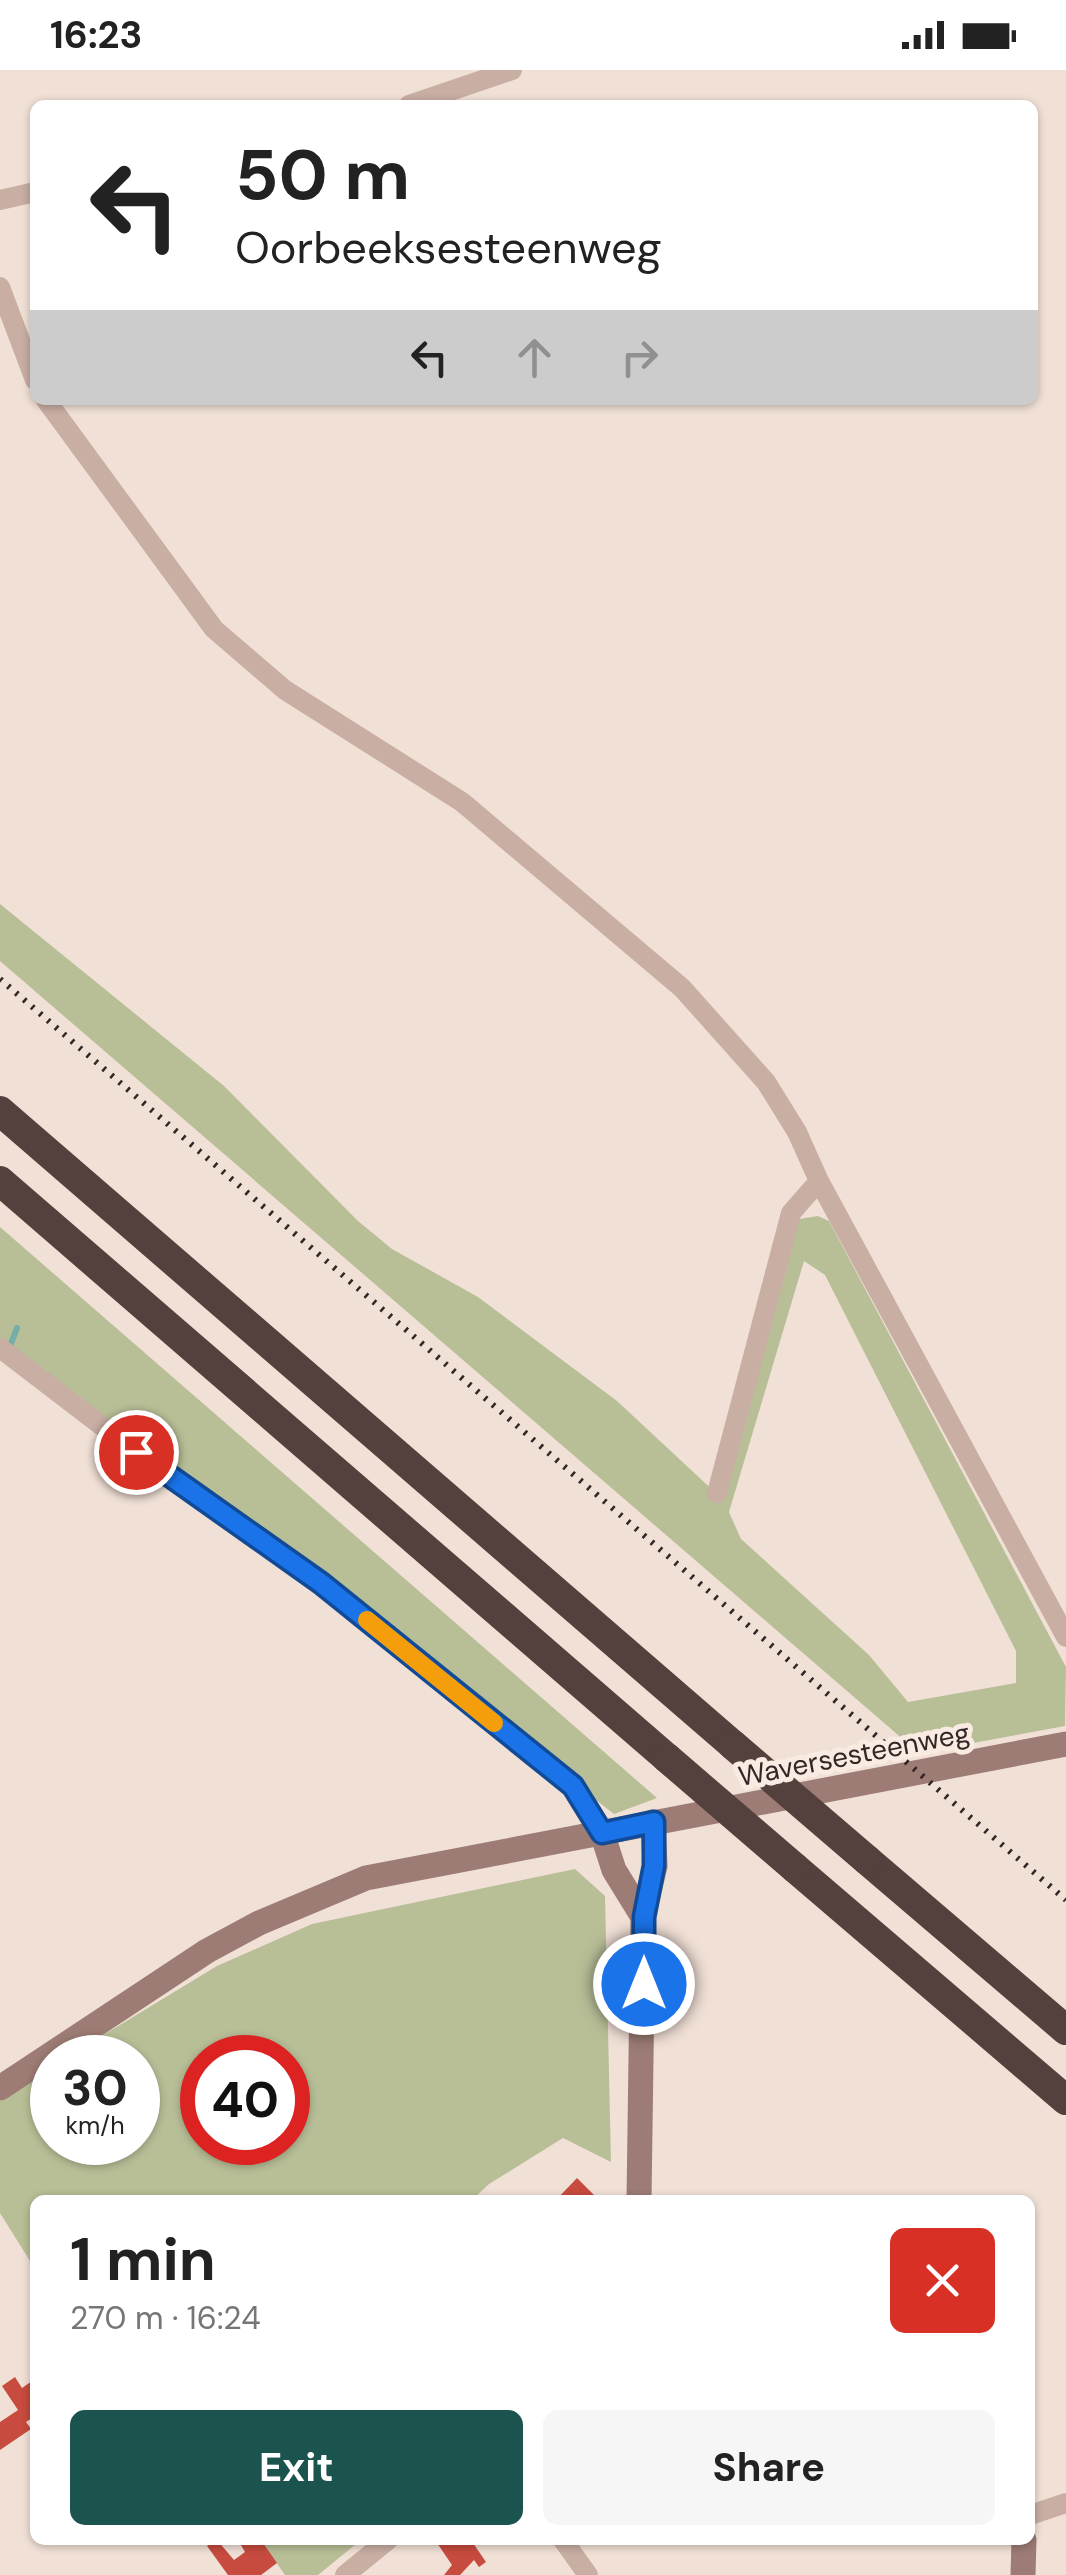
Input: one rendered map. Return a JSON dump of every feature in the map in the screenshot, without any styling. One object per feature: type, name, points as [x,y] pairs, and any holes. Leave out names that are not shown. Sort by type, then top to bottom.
[{"type":"highway","points":[[0,1111],[1066,2030]]},
{"type":"highway","points":[[0,1181],[1066,2100]]},
{"type":"street","points":[[424,100],[512,70]]},
{"type":"street","points":[[0,200],[30,193]]},
{"type":"street","points":[[0,287],[30,367]]},
{"type":"street","points":[[50,405],[214,629],[284,690],[462,802],[682,988],[766,1082],[797,1132],[819,1181],[1066,1637]]},
{"type":"street","points":[[717,1493],[791,1213],[819,1181]]},
{"type":"street","points":[[0,1348],[390,1638],[573,1786],[602,1833],[614,1870],[644,1917]]},
{"type":"street","name":"Waversesteenweg","points":[[0,2088],[207,1952],[315,1898],[382,1875],[1066,1744]]},
{"type":"street","points":[[639,2195],[644,1917],[654,1866],[654,1822]]},
{"type":"street","points":[[1035,2513],[1066,2502]]},
{"type":"street","points":[[344,2575],[382,2545]]},
{"type":"street","points":[[567,2545],[588,2575]]},
{"type":"street","points":[[1023,2575],[1024,2545]]},
{"type":"green space","points":[[0,904],[224,1086],[358,1221],[392,1249],[478,1297],[617,1401],[719,1496],[799,1219],[818,1216],[829,1221],[1066,1667],[1065,1726],[919,1753],[0,961]],"holes":[[[804,1261],[825,1275],[1016,1651],[1016,1683],[908,1702],[869,1655],[741,1539],[729,1512]]]},
{"type":"green space","points":[[0,1227],[657,1798],[614,1814],[0,1338]]},
{"type":"green space","points":[[575,1869],[605,1896],[611,2162],[563,2138],[477,2195],[30,2195],[30,2261],[0,2213],[0,2099],[30,2081],[30,2165],[160,2165],[160,2035],[103,2035],[217,1966],[312,1924]]},
{"type":"green space","points":[[264,2545],[355,2545],[318,2575],[285,2575]]},
{"type":"building","points":[[577,2178],[594,2195],[561,2195]]},
{"type":"building","points":[[15,2377],[22,2388],[30,2382],[30,2419],[26,2422],[30,2430],[0,2450],[0,2422],[18,2410],[2,2386]]},
{"type":"building","points":[[221,2545],[234,2560],[245,2552],[241,2545],[264,2545],[277,2563],[261,2575],[228,2575],[207,2546]]},
{"type":"building","points":[[438,2545],[474,2545],[486,2562],[479,2567],[474,2560],[460,2575],[444,2575],[452,2565]]},
{"type":"waterway","points":[[10,1346],[17,1328]]},
{"type":"railway","points":[[0,979],[1066,1900]]},
{"type":"slow traffic","points":[[367,1620],[494,1723]]},
{"type":"route","points":[[136,1452],[321,1583],[573,1786],[602,1833],[654,1822],[654,1866],[644,1917],[644,1984]]}]
